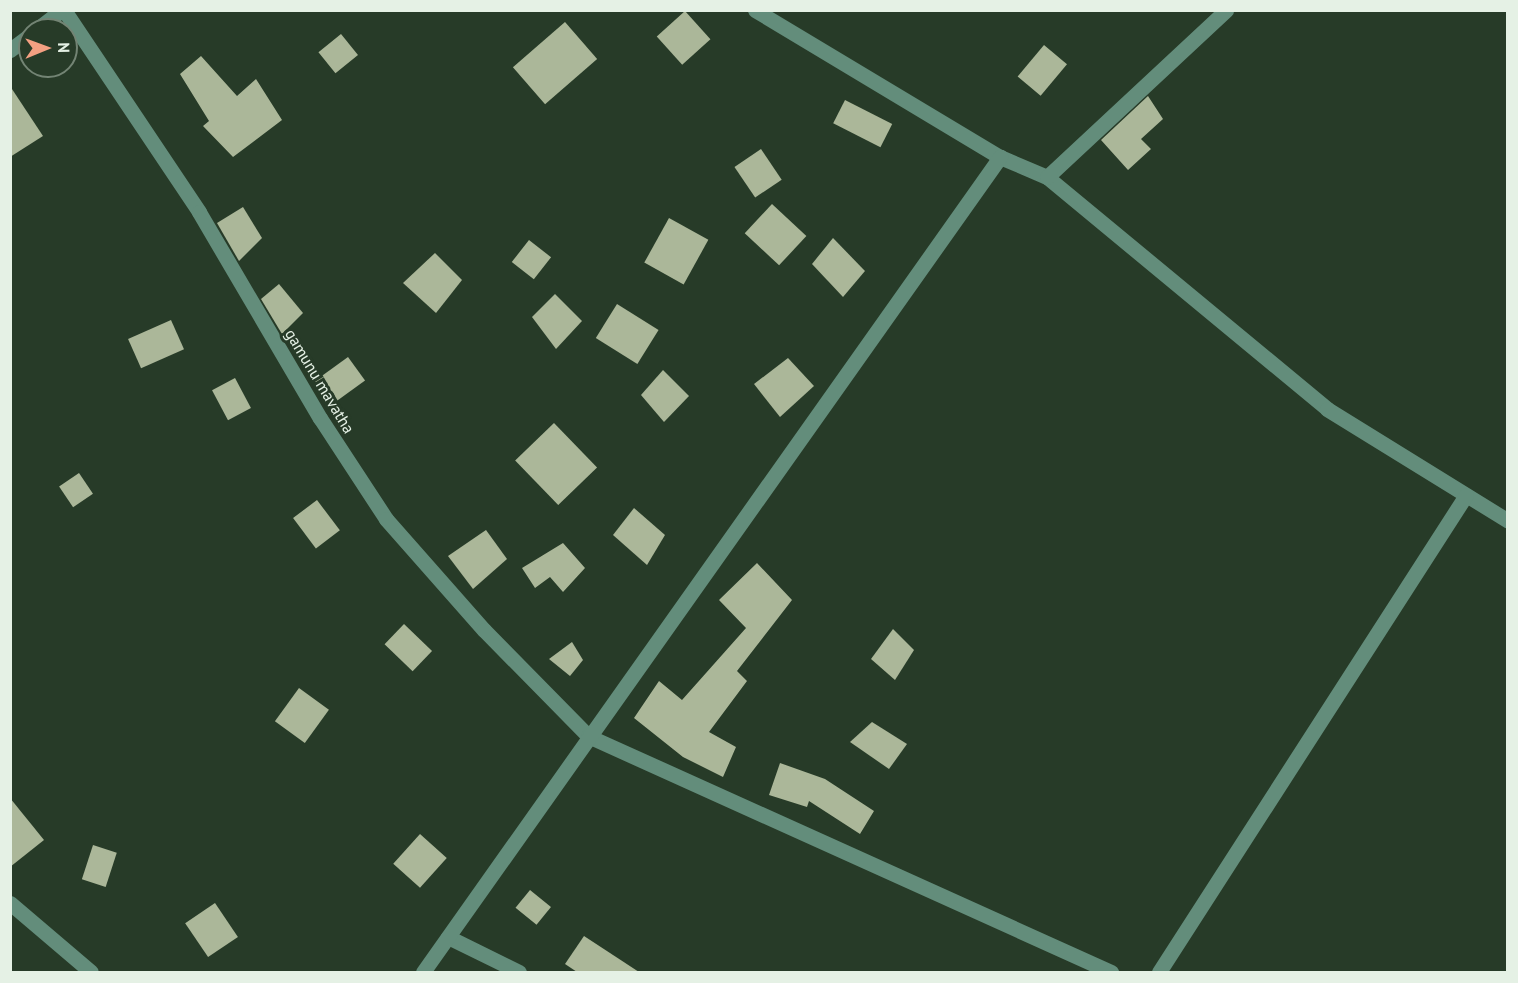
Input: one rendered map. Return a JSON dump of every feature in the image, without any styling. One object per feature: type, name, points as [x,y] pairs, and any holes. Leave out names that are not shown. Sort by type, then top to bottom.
[{"type":"street","name":"gamunu mavatha","points":[[63,10],[199,213],[320,418],[386,519],[484,630],[588,736]]},
{"type":"street","points":[[755,10],[1000,157],[1047,177],[1327,409],[1508,521]]},
{"type":"street","points":[[1047,177],[1226,10]]},
{"type":"street","points":[[423,972],[1000,157]]},
{"type":"street","points":[[1159,972],[1466,495]]},
{"type":"street","points":[[588,736],[1112,972]]},
{"type":"street","points":[[10,903],[91,972]]},
{"type":"street","points":[[448,937],[519,972]]},
{"type":"building","points":[[685,11],[710,39],[682,65],[657,36]]},
{"type":"building","points":[[565,22],[597,59],[545,104],[513,67]]},
{"type":"building","points":[[341,34],[358,55],[335,73],[318,52]]},
{"type":"building","points":[[1044,45],[1067,64],[1041,96],[1018,76]]},
{"type":"building","points":[[201,56],[237,96],[256,79],[282,120],[233,157],[203,126],[209,121],[180,74]]},
{"type":"building","points":[[10,86],[43,136],[10,157]]},
{"type":"building","points":[[1148,96],[1163,119],[1141,139],[1151,149],[1128,170],[1101,140]]},
{"type":"building","points":[[845,100],[892,124],[880,147],[833,123]]},
{"type":"building","points":[[761,149],[782,180],[755,198],[734,167]]},
{"type":"building","points":[[772,204],[806,236],[779,265],[745,233]]},
{"type":"building","points":[[243,207],[262,238],[239,261],[217,223]]},
{"type":"building","points":[[669,218],[708,240],[684,284],[644,263]]},
{"type":"building","points":[[833,238],[865,271],[843,297],[812,264]]},
{"type":"building","points":[[529,240],[551,257],[534,279],[512,262]]},
{"type":"building","points":[[435,253],[462,280],[436,313],[403,283]]},
{"type":"building","points":[[279,284],[303,313],[282,334],[261,299]]},
{"type":"building","points":[[555,294],[582,321],[556,349],[532,317]]},
{"type":"building","points":[[617,304],[659,330],[637,364],[596,338]]},
{"type":"building","points":[[171,320],[184,349],[141,368],[128,339]]},
{"type":"building","points":[[348,357],[365,380],[332,405],[315,381]]},
{"type":"building","points":[[788,358],[814,386],[780,417],[754,384]]},
{"type":"building","points":[[663,370],[689,396],[664,422],[641,395]]},
{"type":"building","points":[[235,378],[251,408],[228,420],[212,390]]},
{"type":"building","points":[[554,423],[597,468],[558,505],[515,461]]},
{"type":"building","points":[[79,473],[93,494],[73,507],[59,486]]},
{"type":"building","points":[[317,500],[340,530],[316,548],[293,518]]},
{"type":"building","points":[[634,508],[665,535],[647,565],[613,535]]},
{"type":"building","points":[[486,530],[507,559],[473,589],[448,556]]},
{"type":"building","points":[[563,543],[585,568],[563,592],[550,577],[535,588],[522,568]]},
{"type":"building","points":[[757,563],[792,600],[737,671],[747,681],[709,732],[736,747],[723,777],[683,757],[634,718],[659,681],[682,700],[746,628],[719,600]]},
{"type":"building","points":[[404,624],[432,651],[413,671],[385,644]]},
{"type":"building","points":[[893,629],[914,650],[895,680],[871,659]]},
{"type":"building","points":[[572,642],[583,660],[570,676],[549,659]]},
{"type":"building","points":[[299,688],[329,710],[305,743],[275,721]]},
{"type":"building","points":[[872,722],[907,744],[889,769],[850,742]]},
{"type":"building","points":[[780,763],[825,779],[874,811],[860,834],[809,801],[807,807],[769,795]]},
{"type":"building","points":[[10,798],[44,840],[10,867]]},
{"type":"building","points":[[420,834],[447,858],[420,888],[393,864]]},
{"type":"building","points":[[93,845],[117,853],[106,887],[82,879]]},
{"type":"building","points":[[530,890],[551,907],[537,925],[516,908]]},
{"type":"building","points":[[215,903],[238,937],[208,957],[185,923]]},
{"type":"building","points":[[584,936],[639,972],[577,972],[565,964]]}]
